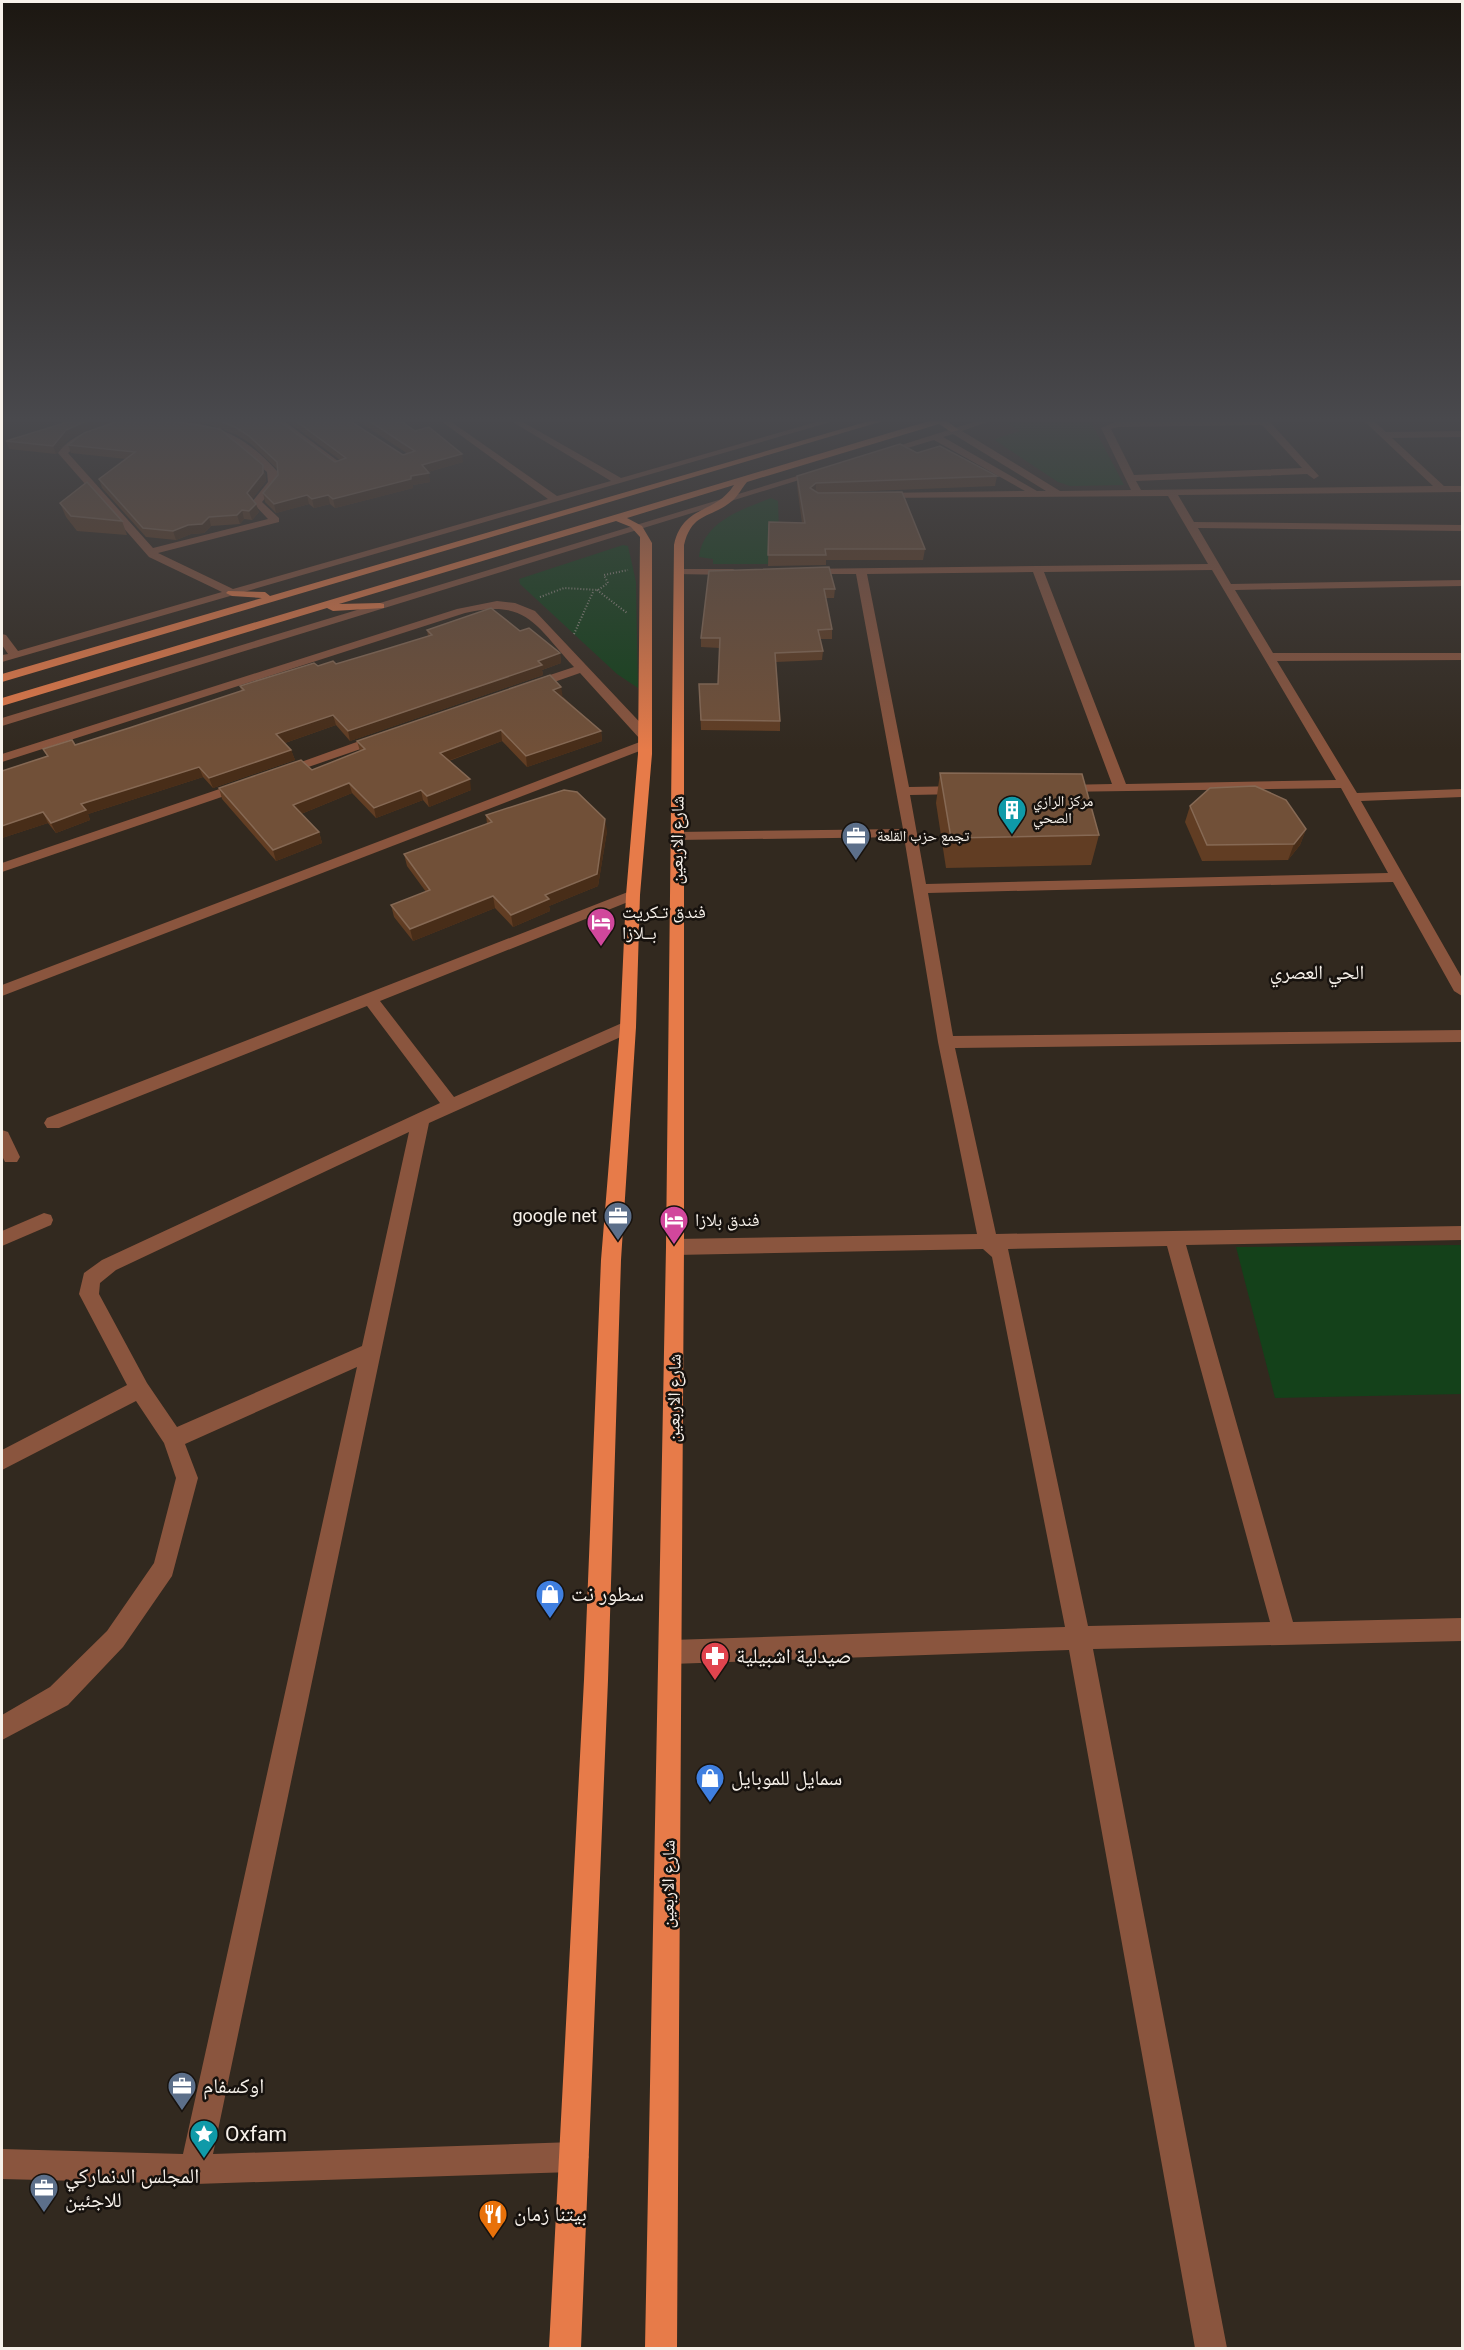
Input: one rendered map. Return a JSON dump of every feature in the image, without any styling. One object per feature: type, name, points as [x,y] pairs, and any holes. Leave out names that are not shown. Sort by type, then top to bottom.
[{"type":"main road","points":[[2,678],[503,531]]},
{"type":"main road","points":[[2,702],[567,531]]},
{"type":"main road","name":"شارع الاربعين","points":[[641,531],[647,543],[646,628],[656,749],[677,836],[671,1652],[661,2349]]},
{"type":"main road","name":"شارع الاربعين","points":[[565,2349],[596,1680],[611,1260],[628,1027],[633,895],[656,749],[683,531]]},
{"type":"main road","points":[[232,593],[279,596]]},
{"type":"main road","points":[[301,610],[380,606]]},
{"type":"street","points":[[131,531],[150,552],[232,593]]},
{"type":"street","points":[[150,552],[233,531]]},
{"type":"street","points":[[2,659],[446,531]]},
{"type":"street","points":[[2,722],[627,531]]},
{"type":"street","points":[[1194,531],[1349,791],[1462,991]]},
{"type":"street","points":[[791,571],[1215,567]]},
{"type":"street","points":[[1037,568],[1120,789]]},
{"type":"street","points":[[861,570],[921,889],[946,1042],[988,1242],[1001,1254],[1079,1638],[1211,2349]]},
{"type":"street","points":[[679,572],[744,572]]},
{"type":"street","points":[[458,582],[487,606]]},
{"type":"street","points":[[1228,587],[1462,583]]},
{"type":"street","points":[[2,758],[461,611],[487,606],[517,607],[531,613],[656,749],[2,991]]},
{"type":"street","points":[[2,637],[15,655]]},
{"type":"street","points":[[1269,657],[1462,656]]},
{"type":"street","points":[[515,691],[582,668]]},
{"type":"street","points":[[2,868],[392,733]]},
{"type":"street","points":[[1052,789],[1462,793]]},
{"type":"street","points":[[903,791],[972,790]]},
{"type":"street","points":[[677,836],[909,833]]},
{"type":"street","points":[[921,889],[1396,877]]},
{"type":"street","points":[[53,1123],[633,895]]},
{"type":"street","points":[[370,999],[451,1104]]},
{"type":"street","points":[[2,1728],[59,1696],[115,1639],[164,1568],[187,1478],[173,1439],[140,1389],[88,1294],[91,1279],[109,1264],[451,1104],[628,1027]]},
{"type":"street","points":[[946,1042],[1462,1036]]},
{"type":"street","points":[[195,2169],[421,1118]]},
{"type":"street","points":[[2,1137],[11,1157]]},
{"type":"street","points":[[2,1239],[44,1220]]},
{"type":"street","points":[[675,1247],[1462,1233]]},
{"type":"street","points":[[1175,1239],[1285,1634]]},
{"type":"street","points":[[173,1439],[370,1352]]},
{"type":"street","points":[[2,1460],[140,1389]]},
{"type":"street","points":[[671,1652],[1079,1638],[1462,1630]]},
{"type":"street","points":[[2,2164],[195,2169],[574,2157]]},
{"type":"path","points":[[566,651],[596,591],[608,583],[604,575],[647,565]]},
{"type":"path","points":[[517,607],[568,587],[596,591],[646,628]]},
{"type":"green space","points":[[712,531],[779,531],[770,564],[713,564],[713,559],[699,557]]},
{"type":"green space","points":[[623,545],[628,546],[636,582],[638,688],[617,674],[520,584],[519,579]]},
{"type":"green space","points":[[1462,1245],[1462,1394],[1275,1398],[1236,1247]]},
{"type":"building","points":[[769,531],[918,531],[925,549],[825,549],[826,555],[768,555]]},
{"type":"building","points":[[829,567],[835,589],[824,589],[832,629],[818,630],[823,651],[775,653],[780,721],[701,720],[699,684],[718,684],[720,638],[701,638],[709,571]]},
{"type":"building","points":[[491,608],[520,631],[529,628],[560,653],[538,661],[542,665],[348,731],[333,715],[276,734],[291,750],[209,778],[199,767],[81,804],[86,810],[51,823],[43,812],[2,826],[2,771],[48,756],[43,749],[72,740],[75,745],[129,728],[244,690],[240,686],[314,663],[318,666],[333,661],[336,664],[432,635],[427,630]]},
{"type":"building","points":[[550,675],[561,687],[553,690],[601,731],[526,756],[501,730],[440,753],[470,779],[427,796],[421,790],[374,808],[349,783],[293,805],[319,832],[273,850],[219,788],[301,760],[312,770],[365,749],[357,741]]},
{"type":"building","points":[[940,773],[1082,774],[1099,835],[951,838]]},
{"type":"building","points":[[1255,786],[1286,800],[1306,829],[1294,844],[1207,845],[1190,806],[1210,788]]},
{"type":"building","points":[[564,790],[577,792],[605,819],[597,874],[545,895],[549,899],[511,915],[493,896],[410,929],[391,905],[430,890],[404,854],[492,822],[486,815]]},
{"type":"place","name":"مركز الرازي الصحي","points":[[1012,836]]},
{"type":"place","name":"تجمع حزب القلعة","points":[[856,862]]},
{"type":"place","name":"فندق تـكريت بــلازا","points":[[601,948]]},
{"type":"place","name":"google net","points":[[618,1242]]},
{"type":"place","name":"فندق بلازا","points":[[674,1246]]},
{"type":"place","name":"سطور نت","points":[[550,1620]]},
{"type":"place","name":"صيدلية اشبيلية","points":[[715,1682]]},
{"type":"place","name":"سمايل للموبايل","points":[[710,1804]]},
{"type":"place","name":"اوكسفام","points":[[182,2112]]},
{"type":"place","name":"Oxfam","points":[[204,2160]]},
{"type":"place","name":"المجلس الدنماركي للاجئين","points":[[44,2214]]},
{"type":"place","name":"بيتنا زمان","points":[[493,2240]]},
{"type":"district","name":"الحي العصري","points":[[1317,972]]}]
